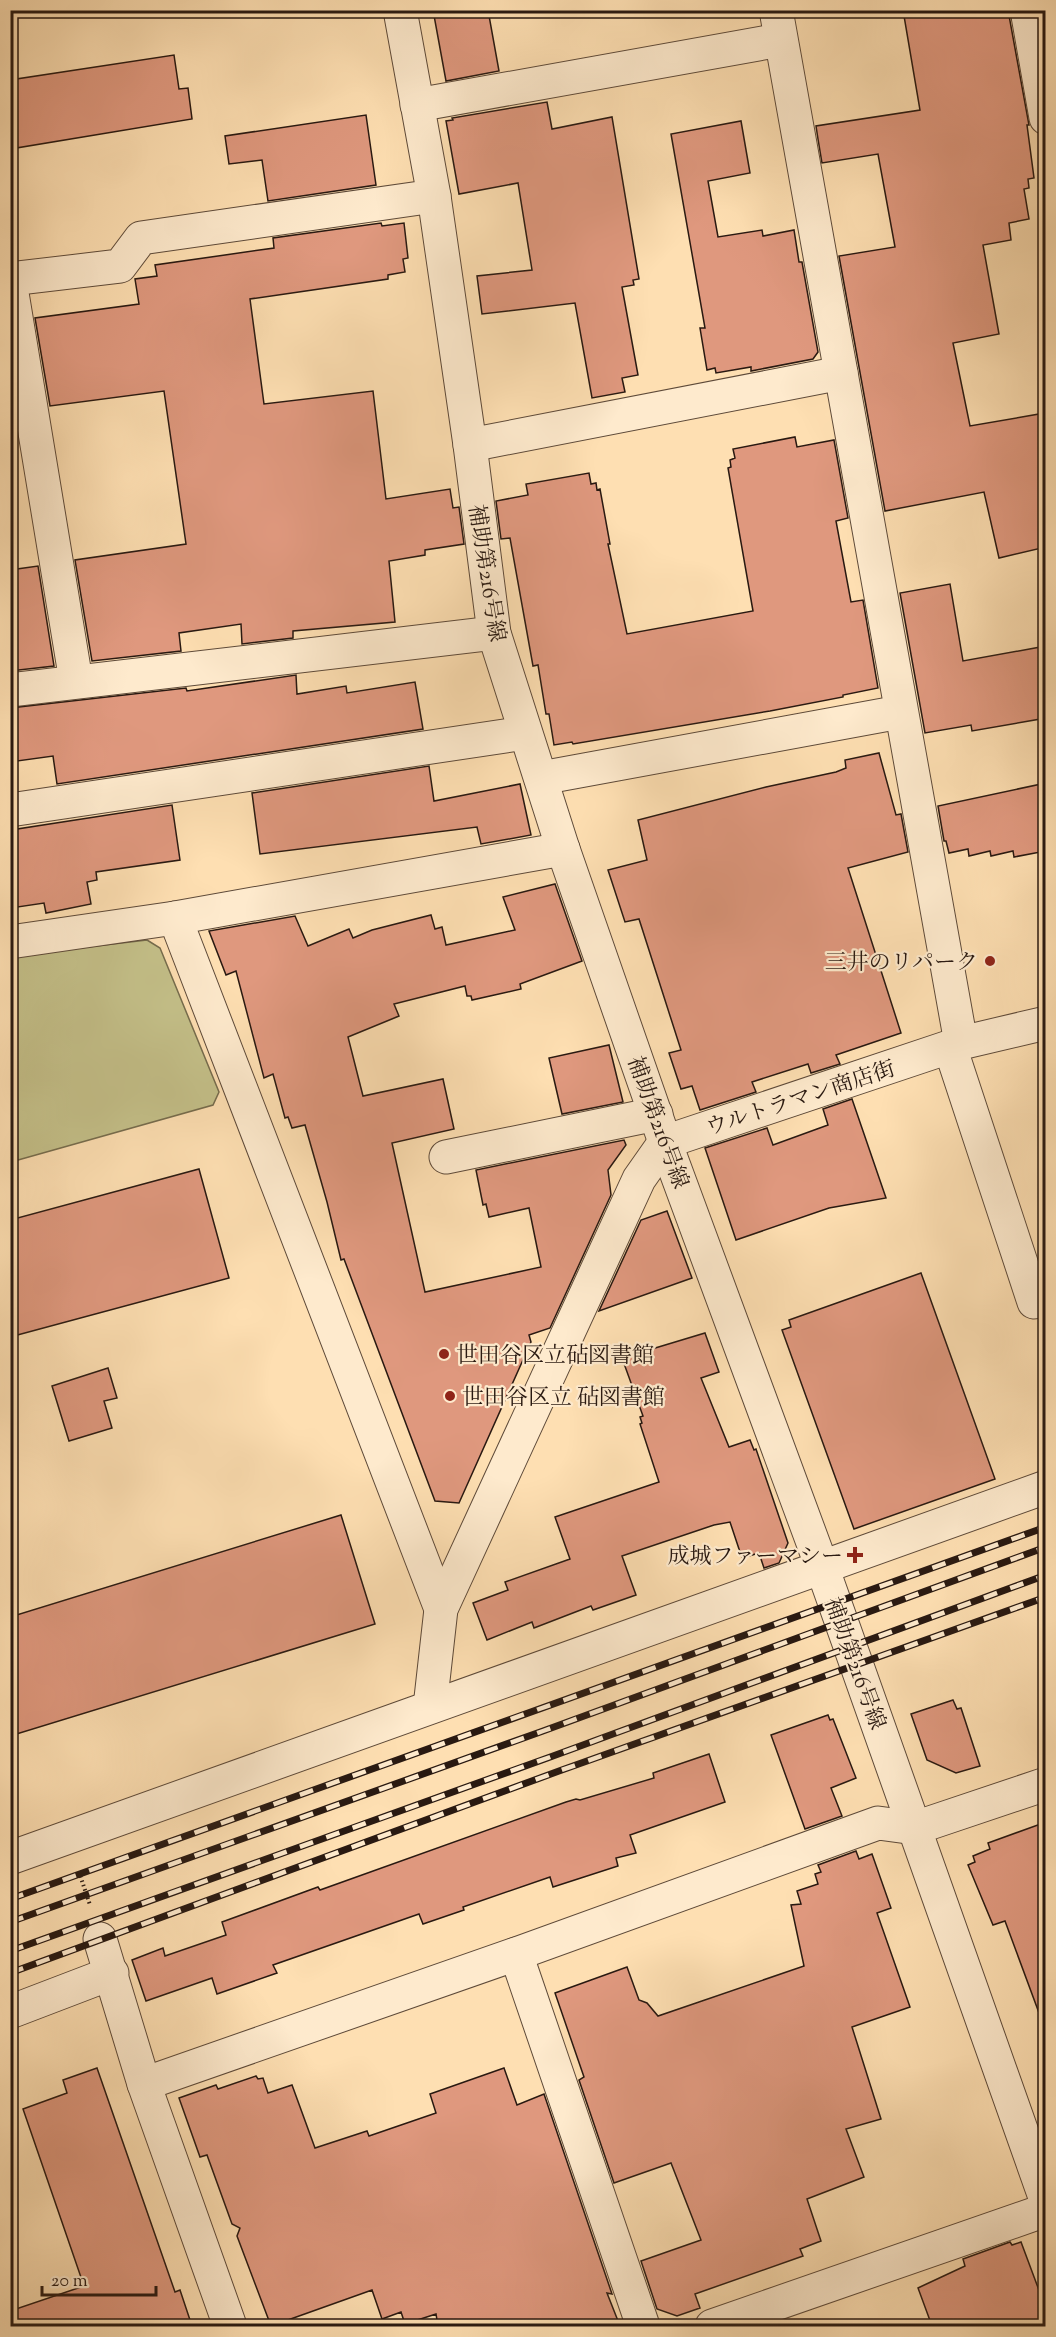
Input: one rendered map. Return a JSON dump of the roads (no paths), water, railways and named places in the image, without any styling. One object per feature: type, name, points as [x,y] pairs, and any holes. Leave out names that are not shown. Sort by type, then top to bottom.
[{"type":"street","name":"補助第216号線","points":[[400,10],[434,196],[494,633],[563,849],[660,1128],[822,1567],[1046,2200]]},
{"type":"street","points":[[1027,10],[1046,118]]},
{"type":"street","points":[[417,105],[778,25],[900,712],[955,1045],[1034,1302]]},
{"type":"street","points":[[76,681],[10,280],[120,266],[141,238],[434,196]]},
{"type":"street","points":[[470,445],[841,374]]},
{"type":"street","points":[[10,690],[494,633]]},
{"type":"street","points":[[541,778],[900,712]]},
{"type":"street","points":[[10,810],[525,733]]},
{"type":"street","points":[[10,942],[175,918],[563,849]]},
{"type":"street","points":[[175,918],[441,1609]]},
{"type":"street","name":"ウルトラマン商店街","points":[[446,1157],[660,1128],[955,1045],[1046,1023]]},
{"type":"street","points":[[430,1707],[441,1609],[639,1179],[660,1128]]},
{"type":"street","points":[[10,1858],[1046,1487]]},
{"type":"street","points":[[144,2084],[516,1954],[878,1823],[915,1828],[1046,1784]]},
{"type":"street","points":[[100,1939],[144,2084],[230,2326]]},
{"type":"street","points":[[516,1954],[643,2326]]},
{"type":"street","points":[[10,2012],[112,1973]]},
{"type":"street","points":[[712,2326],[1046,2210]]},
{"type":"railway","points":[[10,1899],[1046,1527]]},
{"type":"railway","points":[[10,1922],[543,1731],[1046,1547]]},
{"type":"railway","points":[[10,1951],[553,1756],[1046,1575]]},
{"type":"railway","points":[[10,1973],[559,1771],[1046,1597]]},
{"type":"place","name":"三井のリパーク","points":[[990,961]]},
{"type":"place","name":"世田谷区立砧図書館","points":[[444,1354]]},
{"type":"place","name":"世田谷区立 砧図書館","points":[[450,1396]]},
{"type":"place","name":"成城ファーマシー","points":[[855,1555]]}]
